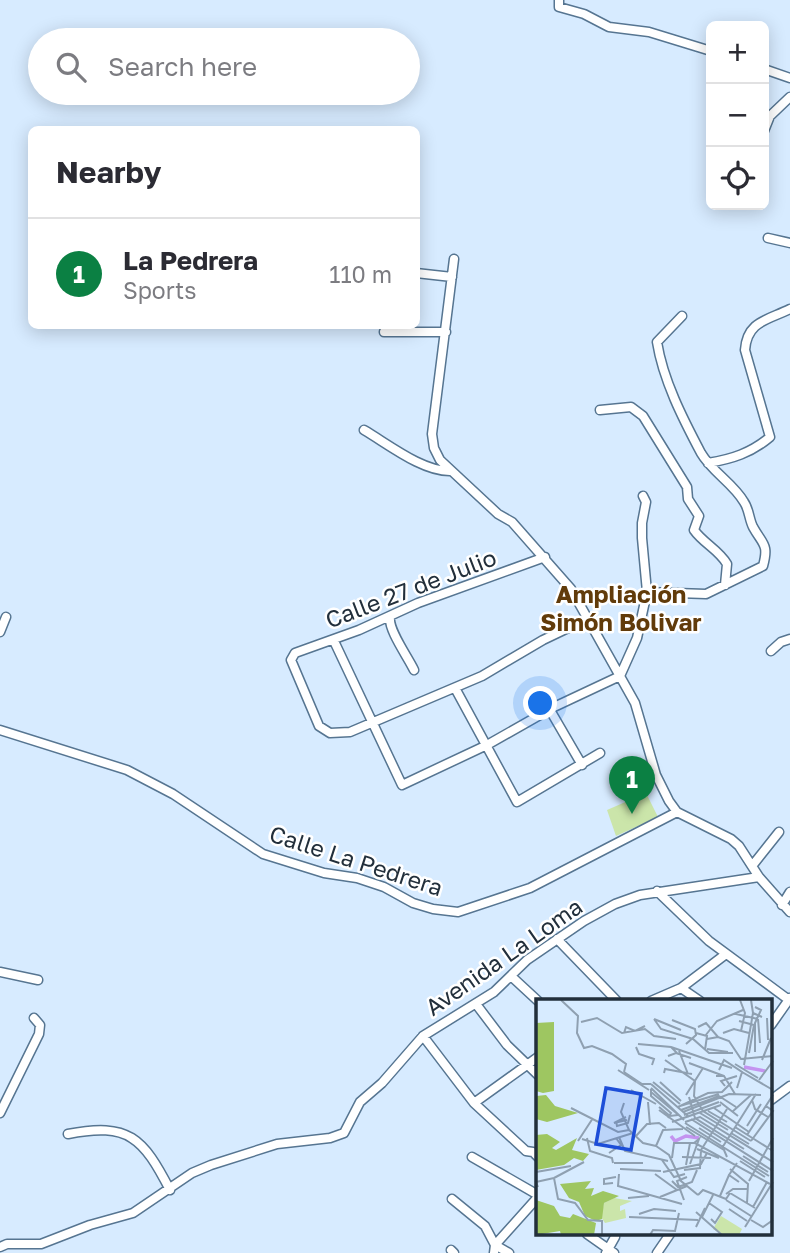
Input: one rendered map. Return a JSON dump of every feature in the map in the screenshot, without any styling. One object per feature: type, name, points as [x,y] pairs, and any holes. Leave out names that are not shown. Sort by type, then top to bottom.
[{"type":"street","points":[[559,4],[610,27],[649,32],[706,49]]},
{"type":"street","points":[[769,71],[790,78]]},
{"type":"street","points":[[769,116],[790,97]]},
{"type":"street","points":[[768,238],[790,243]]},
{"type":"street","points":[[454,259],[432,434],[434,448],[440,460],[498,514],[512,522],[571,589],[639,715],[656,775],[677,812],[731,839],[739,846],[759,877],[790,912]]},
{"type":"street","points":[[420,273],[452,277]]},
{"type":"street","points":[[708,463],[741,456],[770,437],[745,350],[746,336],[752,328],[768,318],[790,309]]},
{"type":"street","points":[[648,592],[706,594],[763,566],[766,555],[766,544],[754,528],[745,502],[708,463],[679,405],[659,355],[657,342],[682,316]]},
{"type":"street","points":[[384,332],[446,332]]},
{"type":"street","points":[[600,410],[631,407],[643,416],[687,486],[688,499],[699,516],[694,530],[719,552],[727,564],[725,585]]},
{"type":"street","points":[[363,430],[425,466],[436,471],[451,471]]},
{"type":"street","points":[[334,640],[402,785],[487,745],[550,709],[620,676],[637,638],[648,592],[642,538],[646,502],[643,496]]},
{"type":"street","name":"Calle 27 de Julio","points":[[374,723],[350,732],[330,733],[319,726],[291,660],[292,656],[418,603],[545,557]]},
{"type":"street","points":[[0,632],[6,617]]},
{"type":"street","points":[[390,617],[391,629],[414,670]]},
{"type":"street","points":[[374,723],[482,676],[543,640],[589,618]]},
{"type":"street","points":[[771,651],[780,642],[790,639]]},
{"type":"street","points":[[455,688],[517,802],[600,753]]},
{"type":"street","points":[[550,709],[582,765]]},
{"type":"street","name":"Calle La Pedrera","points":[[0,730],[127,770],[173,794],[263,854],[324,873],[370,882],[433,909],[458,912],[530,888],[677,812]]},
{"type":"street","points":[[752,866],[779,832]]},
{"type":"street","name":"Avenida La Loma","points":[[170,1190],[192,1173],[237,1156],[277,1144],[331,1138],[344,1133],[360,1102],[382,1083],[423,1037],[494,992],[527,960],[557,939],[615,904],[657,891],[759,877]]},
{"type":"street","points":[[657,891],[709,941],[790,999],[772,1024]]},
{"type":"street","points":[[782,905],[790,892]]},
{"type":"street","points":[[557,939],[615,999]]},
{"type":"street","points":[[655,999],[681,988],[726,954]]},
{"type":"street","points":[[0,972],[38,980]]},
{"type":"street","points":[[511,976],[536,999]]},
{"type":"street","points":[[681,988],[697,999]]},
{"type":"street","points":[[476,1004],[536,1073]]},
{"type":"street","points":[[0,1112],[39,1034],[40,1025],[34,1018]]},
{"type":"street","points":[[423,1037],[474,1103],[526,1151],[536,1155]]},
{"type":"street","points":[[474,1103],[536,1058]]},
{"type":"street","points":[[772,1099],[790,1086]]},
{"type":"street","points":[[0,1247],[7,1244],[41,1244],[90,1225],[133,1213],[170,1190],[152,1157],[124,1133],[90,1130],[68,1134]]},
{"type":"street","points":[[472,1157],[536,1195]]},
{"type":"street","points":[[494,1249],[536,1198]]},
{"type":"street","points":[[452,1199],[485,1226],[494,1249]]},
{"type":"street","points":[[589,1236],[609,1252],[615,1237]]},
{"type":"street","points":[[657,1253],[669,1236]]},
{"type":"street","points":[[494,1249],[509,1253]]},
{"type":"green space","points":[[646,793],[658,817],[616,836],[607,810]]},
{"type":"place","name":"La Pedrera","points":[[632,814]]},
{"type":"district","name":"Ampliación Simón Bolivar","points":[[621,609]]}]
